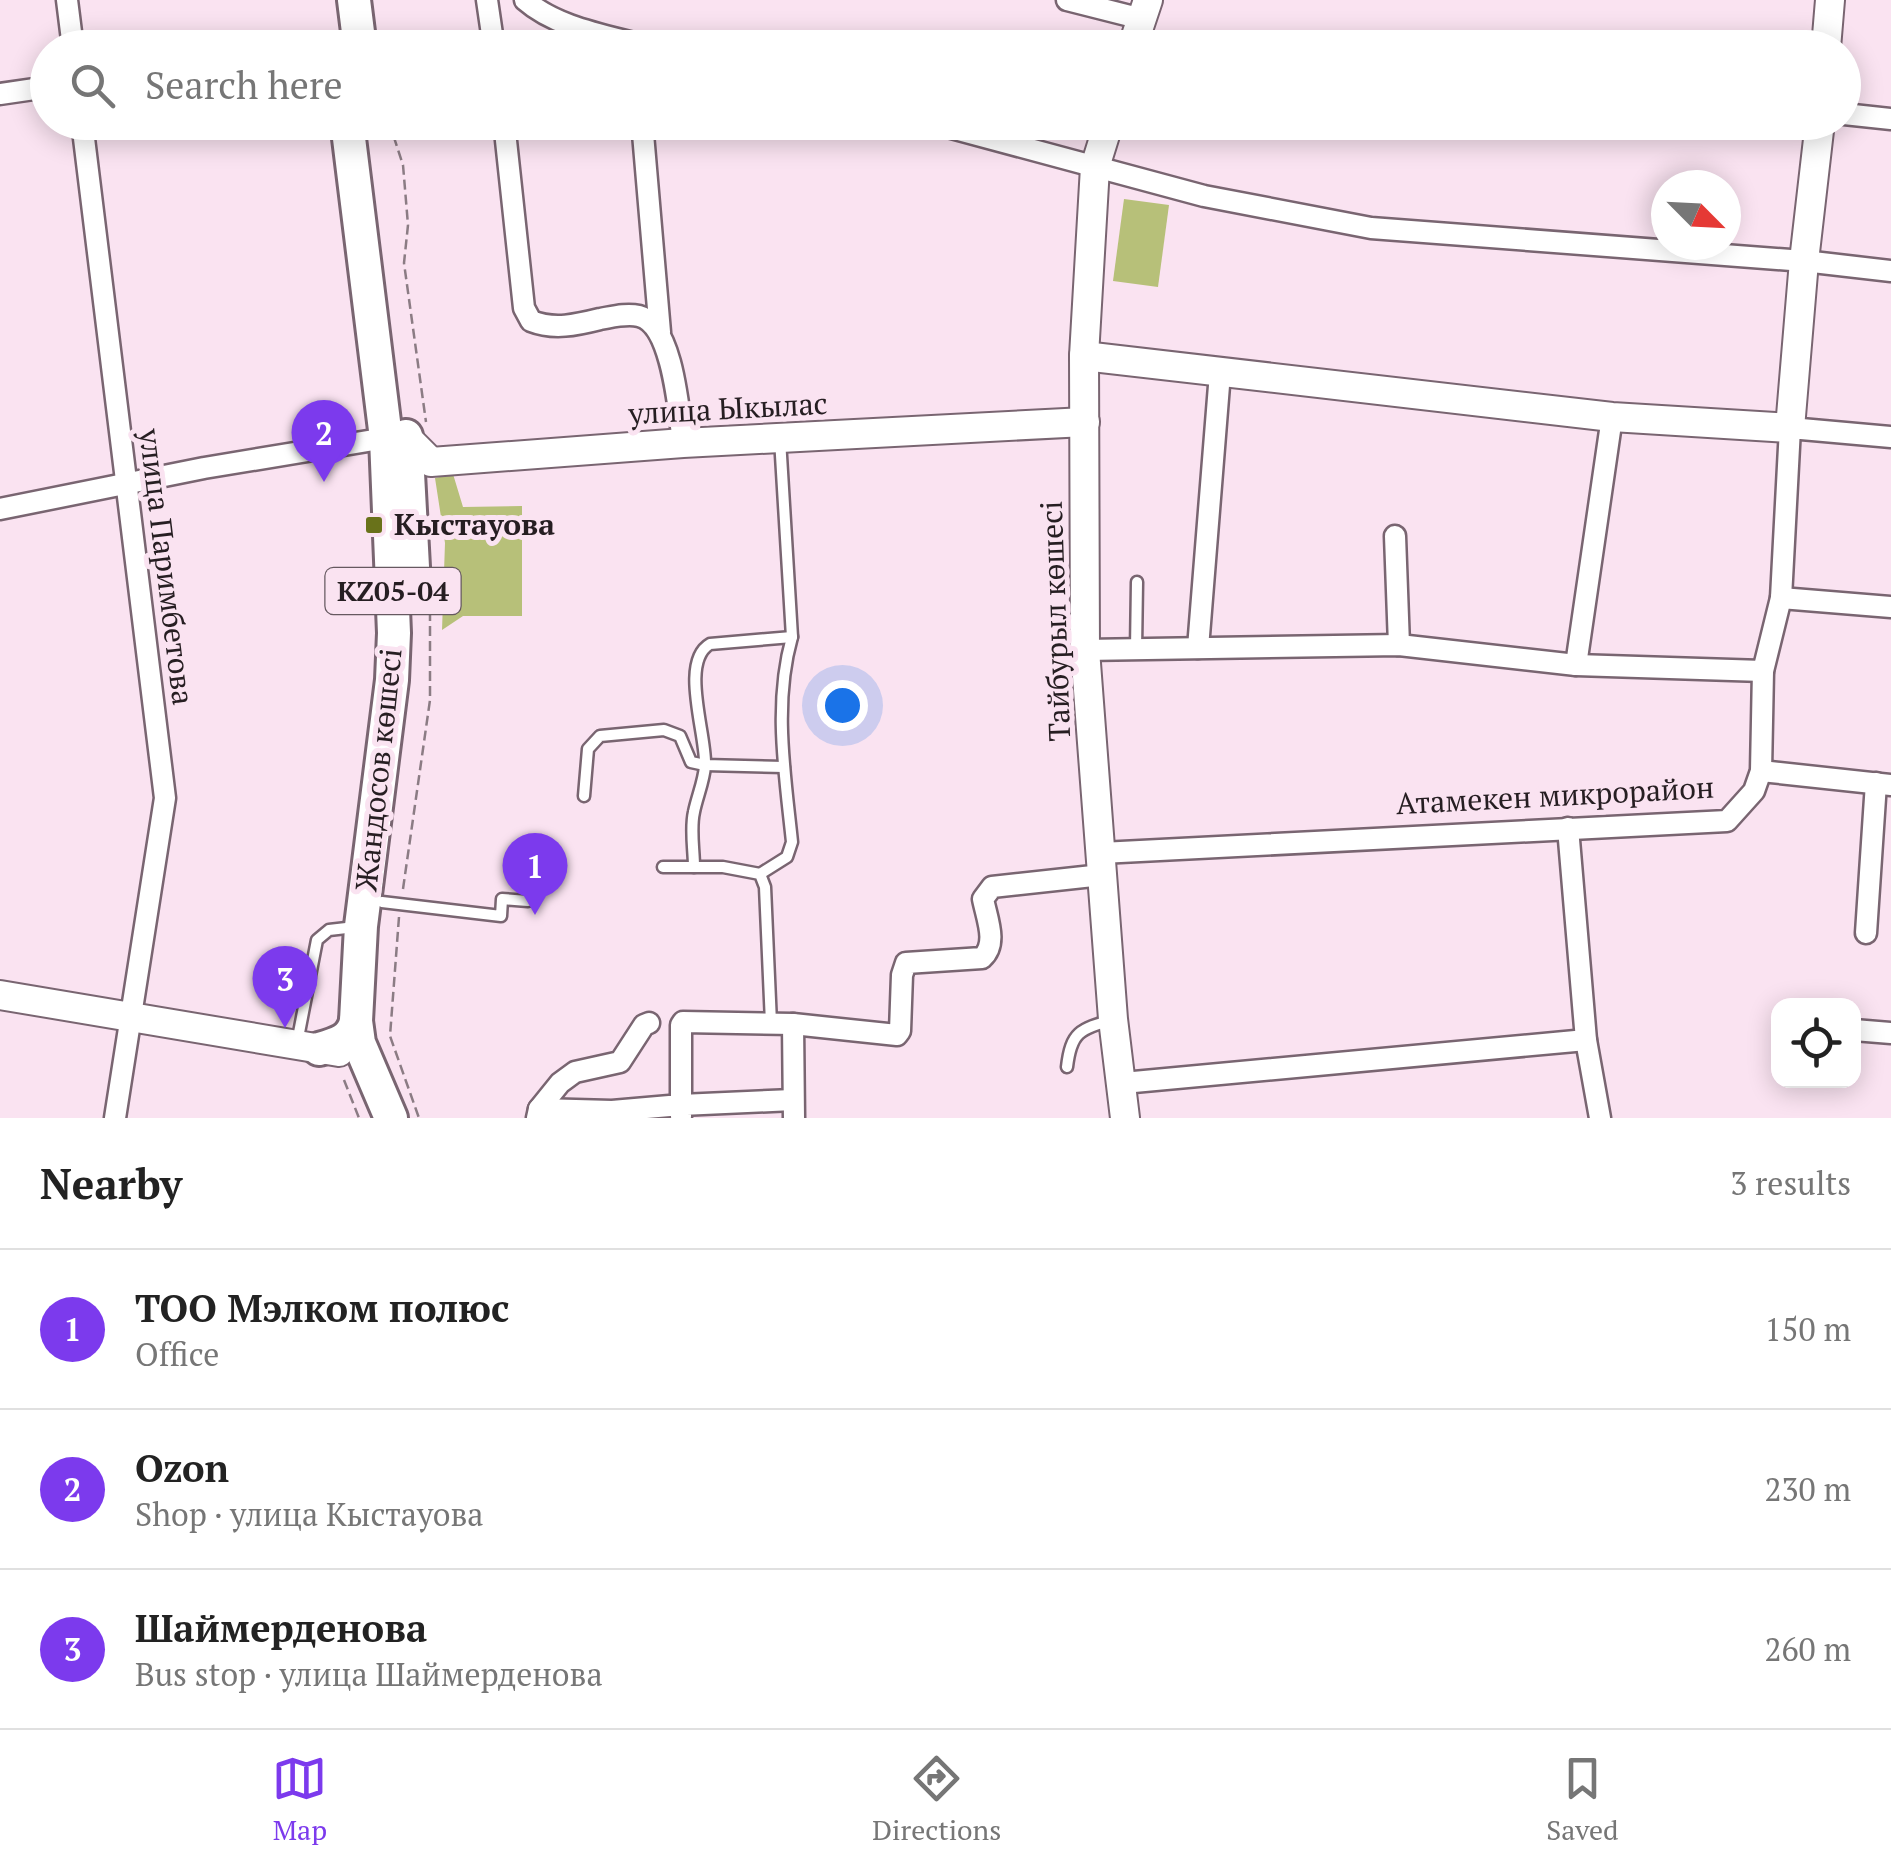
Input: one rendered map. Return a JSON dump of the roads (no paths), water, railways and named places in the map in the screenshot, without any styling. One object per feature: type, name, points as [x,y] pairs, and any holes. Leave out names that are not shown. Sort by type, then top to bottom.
[{"type":"main road","points":[[332,0],[335,30]]},
{"type":"main road","points":[[354,0],[358,30]]},
{"type":"main road","name":"Жандосов көшесі","points":[[350,140],[412,526],[412,665],[356,1021],[359,1043],[355,1068],[392,1118]]},
{"type":"main road","name":"Жандосов көшесі","points":[[371,140],[396,438]]},
{"type":"main road","name":"Жандосов көшесі","points":[[355,1068],[374,1039],[372,914]]},
{"type":"main road","points":[[308,1047],[341,1042],[354,1032],[356,1021]]},
{"type":"street","points":[[67,0],[71,30]]},
{"type":"street","points":[[487,0],[491,30]]},
{"type":"street","points":[[525,0],[537,11],[587,30]]},
{"type":"street","points":[[1067,0],[1145,9]]},
{"type":"street","points":[[1828,30],[1830,0]]},
{"type":"street","points":[[0,94],[30,89]]},
{"type":"street","points":[[1861,116],[1891,120]]},
{"type":"street","name":"улица Паримбетова","points":[[84,140],[165,798],[115,1118]]},
{"type":"street","points":[[506,140],[518,270],[524,308],[531,320],[554,327],[640,316],[660,332]]},
{"type":"street","points":[[644,140],[660,332],[678,400],[683,444]]},
{"type":"street","points":[[995,140],[1204,196],[1371,228],[1804,261],[1891,272]]},
{"type":"street","name":"Тайбурыл көшесі","points":[[1103,140],[1095,167],[1084,356],[1085,650],[1113,1020],[1125,1118]]},
{"type":"street","points":[[1818,140],[1790,428],[1781,598],[1763,671],[1761,771],[1884,784],[1866,933]]},
{"type":"street","points":[[1084,356],[1612,417],[1891,437]]},
{"type":"street","points":[[1198,648],[1220,372]]},
{"type":"street","points":[[1576,664],[1612,417]]},
{"type":"street","name":"улица Ыкылас","points":[[396,438],[431,462],[1085,422]]},
{"type":"street","points":[[0,509],[204,468],[396,438]]},
{"type":"street","points":[[1395,536],[1399,645]]},
{"type":"street","points":[[1781,598],[1891,607]]},
{"type":"street","points":[[1085,650],[1399,645],[1576,664],[1763,671]]},
{"type":"street","name":"Атамекен микрорайон","points":[[794,1024],[897,1035],[906,963],[982,958],[989,952],[983,900],[992,887],[1101,864],[1568,828],[1728,821],[1754,792],[1761,771]]},
{"type":"street","points":[[1568,828],[1586,1040],[1600,1118]]},
{"type":"street","points":[[0,995],[308,1047],[355,1068]]},
{"type":"street","points":[[538,1114],[560,1083],[575,1072],[620,1062],[649,1023]]},
{"type":"street","points":[[538,1114],[612,1115],[793,1109],[794,1024],[682,1023],[681,1112]]},
{"type":"street","points":[[1861,1031],[1891,1033]]},
{"type":"street","points":[[1123,1084],[1586,1040]]},
{"type":"lane","points":[[664,867],[723,868],[760,874],[787,857],[792,842],[781,735],[786,660],[792,637],[780,438]]},
{"type":"lane","points":[[1136,649],[1138,582]]},
{"type":"lane","points":[[694,867],[692,817],[705,766],[695,676],[703,648],[710,644],[792,637]]},
{"type":"lane","points":[[584,796],[588,749],[600,736],[664,730],[680,736],[691,762],[705,766],[784,767]]},
{"type":"lane","points":[[760,874],[765,888],[771,1024]]},
{"type":"lane","points":[[308,1047],[317,940],[322,932],[372,914],[501,916],[502,899],[528,901]]},
{"type":"lane","points":[[1066,1067],[1070,1044],[1084,1028],[1113,1020]]},
{"type":"place","name":"Ozon","points":[[324,482]]},
{"type":"place","name":"Кыстауова","points":[[374,525]]},
{"type":"place","name":"ТОО Мэлком полюс","points":[[535,915]]},
{"type":"place","name":"Шаймерденова","points":[[285,1028]]}]
